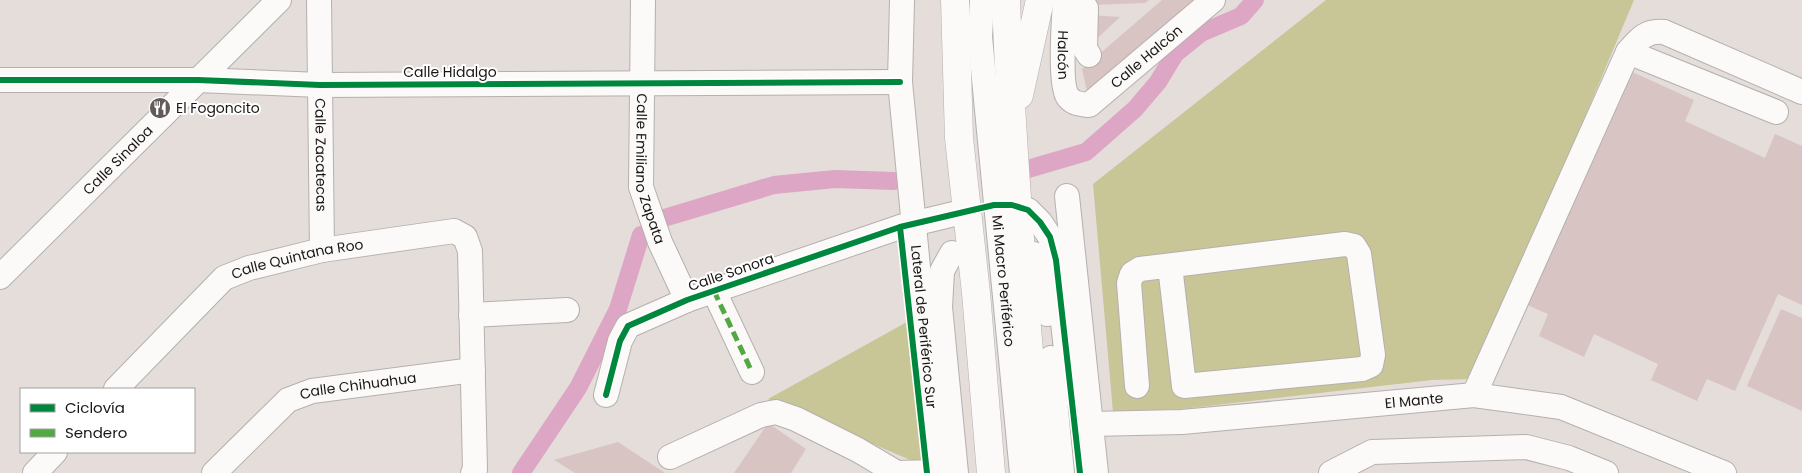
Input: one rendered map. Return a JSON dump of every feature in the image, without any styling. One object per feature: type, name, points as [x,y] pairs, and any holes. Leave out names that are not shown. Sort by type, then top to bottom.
[{"type":"highway","points":[[955,0],[959,138],[976,292],[991,473]]},
{"type":"highway","points":[[1006,0],[1011,133],[1022,287],[1040,473]]},
{"type":"highway","points":[[1011,133],[1040,0]]},
{"type":"street","name":"Calle Sinaloa","points":[[0,277],[279,0]]},
{"type":"street","name":"Calle Zacatecas","points":[[319,0],[322,250]]},
{"type":"street","name":"Calle Emiliano Zapata","points":[[643,0],[641,187],[660,242],[687,300]]},
{"type":"street","name":"Lateral de Periférico Sur","points":[[902,0],[900,82],[913,225],[944,473]]},
{"type":"street","name":"Mi Macro Periférico","points":[[968,0],[1008,473]]},
{"type":"street","name":"Mi Macro Periférico","points":[[982,0],[980,37],[1022,473]]},
{"type":"street","name":"Calle Halcón","points":[[1077,104],[1089,105],[1213,0]]},
{"type":"street","name":"Halcón","points":[[1075,4],[1063,82],[1067,96],[1077,104]]},
{"type":"street","points":[[1075,4],[1085,49],[1089,55]]},
{"type":"street","points":[[1474,395],[1628,52],[1643,35],[1653,30],[1664,32],[1802,92]]},
{"type":"street","points":[[1628,52],[1776,112]]},
{"type":"street","name":"Calle Hidalgo","points":[[0,80],[198,80],[320,85],[900,82]]},
{"type":"street","points":[[1068,196],[1096,473]]},
{"type":"street","points":[[1028,210],[1040,222],[1050,237],[1056,260],[1080,473]]},
{"type":"street","name":"Calle Sonora","points":[[606,395],[620,341],[628,326],[687,300],[913,225],[954,214]]},
{"type":"street","name":"Calle Quintana Roo","points":[[117,388],[224,278],[249,268],[322,250],[454,232],[465,237],[470,251],[471,316]]},
{"type":"street","points":[[1137,386],[1129,283],[1132,274],[1140,270],[1170,266],[1345,244],[1354,246],[1359,254],[1373,355],[1370,364],[1362,369],[1184,386],[1170,266]]},
{"type":"street","points":[[670,457],[761,415],[776,412],[796,419],[850,445],[896,473],[944,473],[940,307],[942,272],[952,253]]},
{"type":"street","points":[[1034,254],[1045,297],[1062,473]]},
{"type":"street","points":[[714,291],[752,372]]},
{"type":"street","points":[[473,473],[475,468],[471,316],[568,310]]},
{"type":"street","name":"Calle Chihuahua","points":[[214,473],[288,400],[312,391],[473,370]]},
{"type":"street","name":"El Mante","points":[[1090,424],[1182,422],[1474,395],[1561,406],[1724,473]]},
{"type":"street","points":[[1331,473],[1372,452],[1526,447],[1569,458],[1606,473]]},
{"type":"street","points":[[39,472],[54,453]]},
{"type":"shaded area","points":[[1326,0],[1634,0],[1475,379],[1432,380],[1182,409],[1113,412],[1093,184]]},
{"type":"shaded area","points":[[907,322],[922,465],[768,399]]},
{"type":"building","points":[[1091,0],[1149,0],[1145,3],[1091,5]]},
{"type":"building","points":[[1162,0],[1193,0],[1087,91],[1082,69]]},
{"type":"building","points":[[1089,15],[1120,17],[1088,47]]},
{"type":"building","points":[[1628,70],[1694,100],[1685,121],[1765,158],[1775,134],[1802,146],[1802,305],[1778,294],[1735,391],[1707,379],[1697,401],[1651,380],[1658,364],[1594,334],[1584,357],[1539,336],[1548,314],[1523,303]]},
{"type":"building","points":[[1781,309],[1802,318],[1802,411],[1747,386]]},
{"type":"building","points":[[768,423],[806,449],[791,473],[734,473]]},
{"type":"building","points":[[618,442],[665,473],[575,473],[554,460]]},
{"type":"waterway","points":[[1028,169],[1086,152],[1135,109],[1158,82],[1175,54],[1201,33],[1241,16],[1255,0]]},
{"type":"waterway","points":[[664,218],[774,185],[835,179],[894,181]]},
{"type":"waterway","points":[[521,473],[578,388],[618,309],[641,235]]},
{"type":"marked path","points":[[714,291],[752,372]]},
{"type":"cycle path","points":[[0,80],[198,80],[320,85],[900,82]]},
{"type":"cycle path","points":[[606,395],[620,341],[628,326],[687,300],[900,227],[994,205],[1012,205],[1028,210],[1040,222],[1050,237],[1056,260],[1080,473]]},
{"type":"cycle path","points":[[900,227],[927,473]]},
{"type":"place","name":"El Fogoncito","points":[[160,108]]}]
